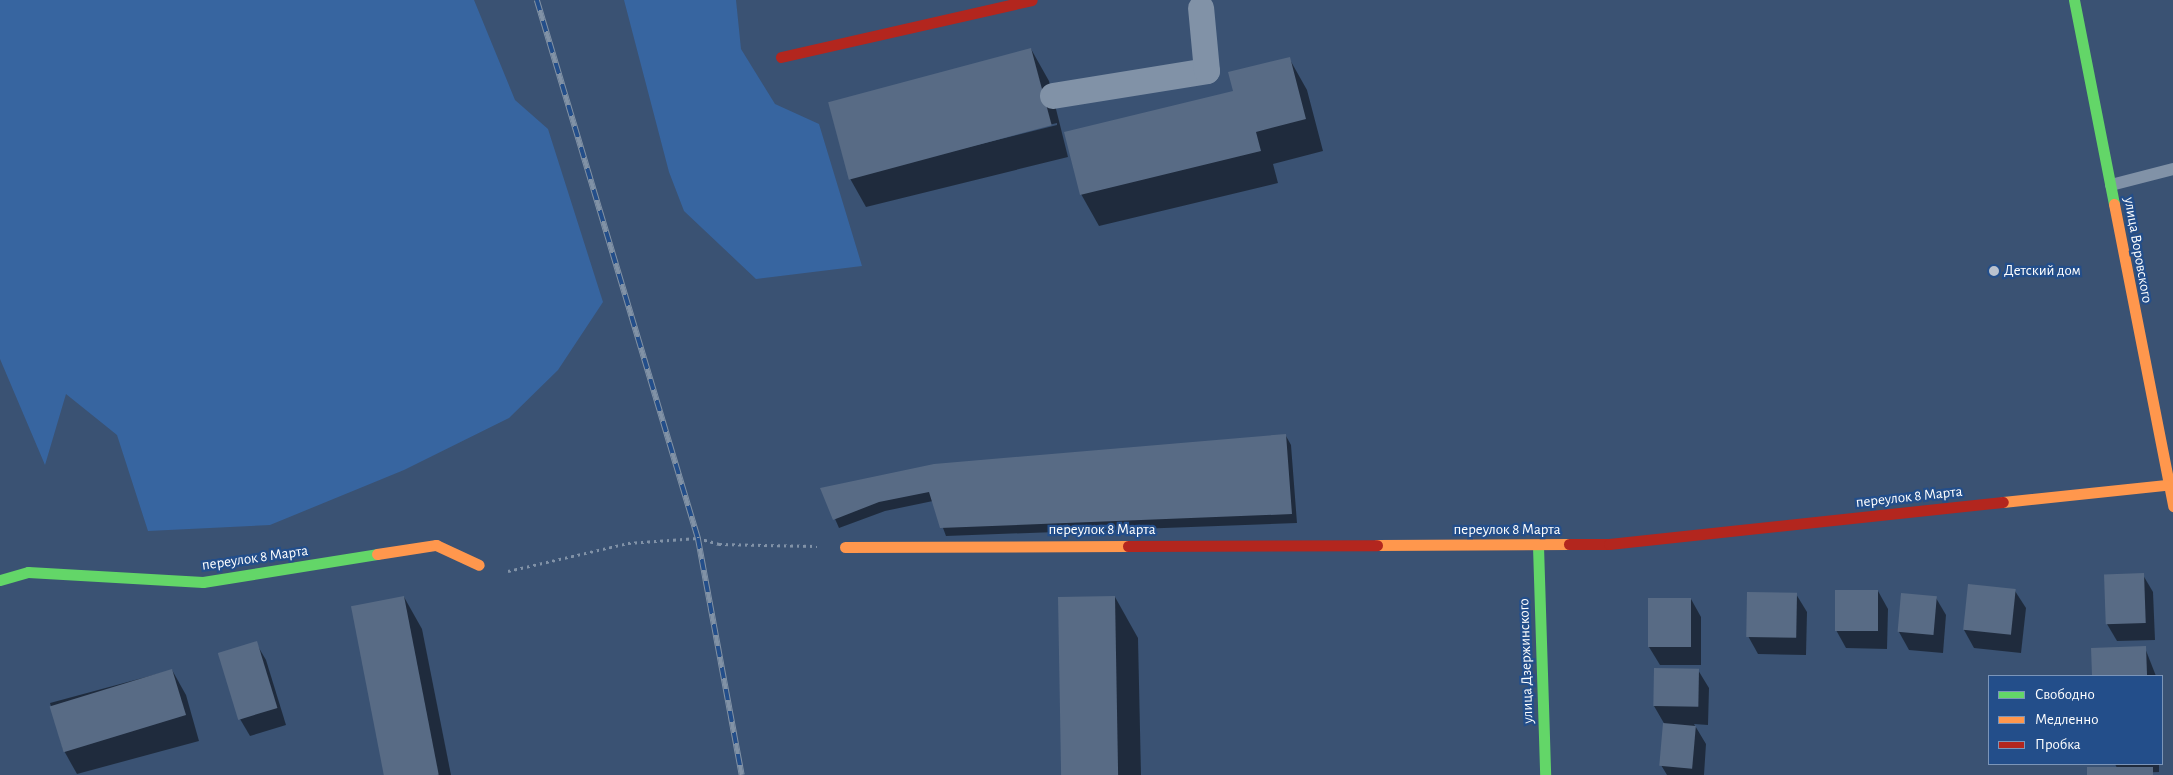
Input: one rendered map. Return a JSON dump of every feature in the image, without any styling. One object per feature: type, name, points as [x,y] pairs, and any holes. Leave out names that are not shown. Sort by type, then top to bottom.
[{"type":"street","points":[[781,57],[1032,0]]},
{"type":"street","name":"улица Воровского","points":[[2074,0],[2111,185],[2166,485],[2173,506]]},
{"type":"street","points":[[1053,96],[1207,71],[1204,3]]},
{"type":"street","name":"переулок 8 Марта","points":[[845,547],[1538,546],[1609,544],[2166,485]]},
{"type":"street","name":"переулок 8 Марта","points":[[0,580],[28,572],[203,582],[436,545],[479,565]]},
{"type":"street","name":"улица Дзержинского","points":[[1538,546],[1545,775]]},
{"type":"lane","points":[[2111,185],[2173,169]]},
{"type":"path","points":[[479,565],[514,572],[628,543],[698,538],[720,544],[845,547]]},
{"type":"shaded area","points":[[0,0],[474,0],[515,100],[548,129],[603,302],[558,370],[509,418],[404,470],[270,525],[148,531],[117,435],[66,394],[45,465],[0,359]]},
{"type":"shaded area","points":[[624,0],[736,0],[741,49],[775,104],[819,124],[862,266],[756,279],[684,211],[669,172]]},
{"type":"building","points":[[1031,48],[1052,125],[849,180],[828,102]]},
{"type":"building","points":[[1290,57],[1306,119],[1256,132],[1261,151],[1080,195],[1064,132],[1233,91],[1228,72]]},
{"type":"building","points":[[1286,434],[1292,514],[940,528],[929,492],[879,502],[833,520],[820,488],[934,464]]},
{"type":"building","points":[[2144,573],[2146,623],[2106,624],[2104,574]]},
{"type":"building","points":[[1968,584],[2016,589],[2011,635],[1963,630]]},
{"type":"building","points":[[1835,590],[1878,590],[1878,631],[1835,631]]},
{"type":"building","points":[[1747,592],[1797,593],[1796,638],[1746,637]]},
{"type":"building","points":[[1901,593],[1937,596],[1933,635],[1898,632]]},
{"type":"building","points":[[404,596],[439,775],[384,775],[351,606]]},
{"type":"building","points":[[1115,596],[1118,775],[1061,775],[1058,597]]},
{"type":"building","points":[[1648,598],[1691,598],[1691,647],[1648,647]]},
{"type":"building","points":[[257,641],[277,708],[238,720],[218,653]]},
{"type":"building","points":[[2146,646],[2147,675],[2092,675],[2091,648]]},
{"type":"building","points":[[1654,668],[1699,669],[1698,707],[1653,706]]},
{"type":"building","points":[[172,669],[186,715],[64,752],[50,706]]},
{"type":"building","points":[[1663,723],[1696,726],[1692,769],[1659,766]]},
{"type":"building","points":[[2087,767],[2153,767],[2153,775],[2087,775]]},
{"type":"railway","points":[[537,0],[698,538],[742,775]]},
{"type":"traffic: fast","points":[[2074,0],[2114,204]]},
{"type":"traffic: fast","points":[[1538,546],[1545,775]]},
{"type":"traffic: fast","points":[[0,580],[28,572],[203,582],[377,554]]},
{"type":"traffic: slow","points":[[2114,204],[2173,506]]},
{"type":"traffic: slow","points":[[2003,502],[2166,485]]},
{"type":"traffic: slow","points":[[1377,545],[1569,544]]},
{"type":"traffic: slow","points":[[377,554],[436,545],[479,565]]},
{"type":"traffic: slow","points":[[845,547],[1128,546]]},
{"type":"traffic: jam","points":[[781,57],[1032,0]]},
{"type":"traffic: jam","points":[[1569,544],[1609,544],[2003,502]]},
{"type":"traffic: jam","points":[[1128,546],[1377,545]]},
{"type":"place","name":"Детский дом","points":[[1994,271]]}]
